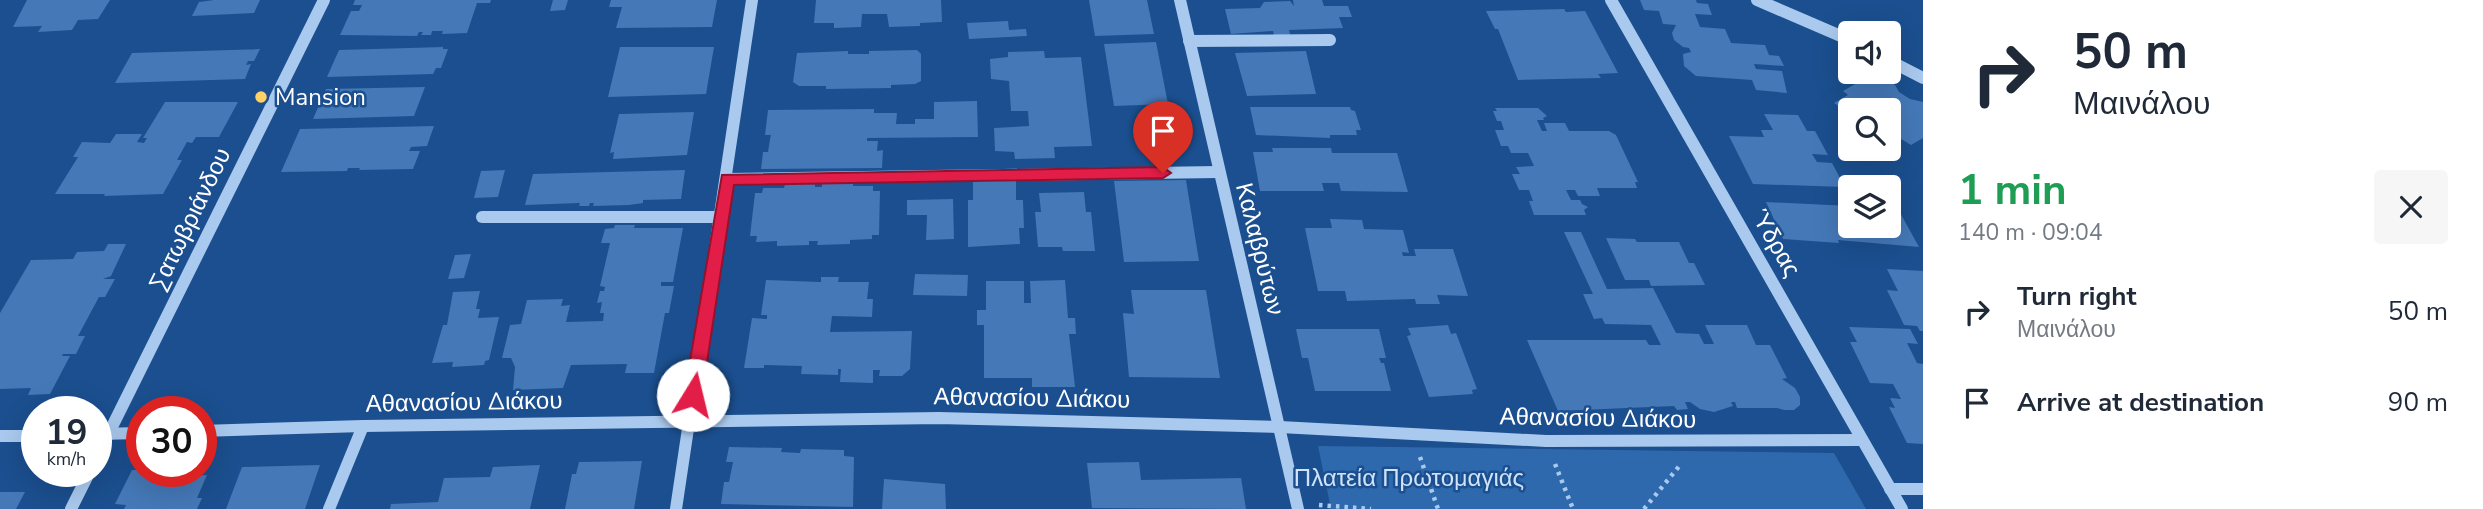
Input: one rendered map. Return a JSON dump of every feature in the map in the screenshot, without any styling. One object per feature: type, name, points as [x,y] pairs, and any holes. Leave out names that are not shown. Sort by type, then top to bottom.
[{"type":"street","name":"Σατωβριάνδου","points":[[112,414],[324,0]]},
{"type":"street","points":[[676,509],[752,0]]},
{"type":"street","name":"Καλαβρύτων","points":[[1180,0],[1297,506]]},
{"type":"street","name":"Ύδρας","points":[[1611,0],[1902,509]]},
{"type":"street","points":[[1757,0],[1838,35]]},
{"type":"street","points":[[1189,41],[1330,40]]},
{"type":"street","points":[[1901,67],[1923,78]]},
{"type":"street","points":[[727,179],[1218,172]]},
{"type":"street","points":[[482,217],[721,217]]},
{"type":"street","name":"Αθανασίου Διάκου","points":[[217,431],[939,418],[1280,427],[1546,441],[1862,440]]},
{"type":"street","points":[[329,509],[363,426]]},
{"type":"street","points":[[0,436],[21,436]]},
{"type":"street","points":[[71,509],[82,487]]},
{"type":"street","points":[[1890,489],[1923,489]]},
{"type":"path","points":[[1412,435],[1438,509]]},
{"type":"path","points":[[1546,441],[1573,509]]},
{"type":"path","points":[[1644,509],[1683,462],[1688,442]]},
{"type":"path","points":[[1297,506],[1371,509]]},
{"type":"green space","name":"Πλατεία Πρωτομαγιάς","points":[[1318,446],[1834,453],[1866,509],[1331,509]]},
{"type":"building","points":[[27,0],[110,0],[98,19],[78,20],[72,30],[38,32],[42,26],[13,27]]},
{"type":"building","points":[[260,0],[254,13],[192,16],[199,2]]},
{"type":"building","points":[[355,0],[491,0],[490,3],[477,3],[467,33],[442,34],[443,31],[432,31],[431,35],[421,35],[423,32],[419,32],[417,36],[340,35],[351,11],[359,11],[362,5],[353,5]]},
{"type":"building","points":[[553,0],[568,0],[565,10],[550,11]]},
{"type":"building","points":[[611,0],[717,0],[712,27],[616,28],[622,7],[609,7]]},
{"type":"building","points":[[816,0],[941,0],[942,22],[889,27],[887,14],[862,14],[861,27],[834,28],[834,23],[814,23]]},
{"type":"building","points":[[1089,0],[1147,0],[1154,34],[1095,36]]},
{"type":"building","points":[[1293,0],[1322,0],[1324,6],[1348,6],[1352,17],[1339,17],[1343,28],[1289,30],[1291,38],[1274,35],[1273,31],[1231,34],[1225,9],[1260,8],[1264,2],[1290,1],[1294,6]]},
{"type":"building","points":[[1640,0],[1696,0],[1697,3],[1708,4],[1712,15],[1695,14],[1700,27],[1725,29],[1731,43],[1765,45],[1769,55],[1779,56],[1784,66],[1754,64],[1756,69],[1782,71],[1787,93],[1756,90],[1752,80],[1696,76],[1684,66],[1683,54],[1691,52],[1689,48],[1674,40],[1672,33],[1676,25],[1663,24],[1659,11],[1644,10]]},
{"type":"building","points":[[1564,9],[1566,12],[1585,11],[1618,73],[1598,74],[1601,78],[1518,80],[1498,29],[1495,29],[1486,11]]},
{"type":"building","points":[[1008,21],[1009,30],[1026,29],[1027,36],[969,39],[967,23]]},
{"type":"building","points":[[1156,42],[1168,104],[1114,106],[1104,44]]},
{"type":"building","points":[[620,47],[714,47],[706,94],[608,97]]},
{"type":"building","points":[[260,49],[254,61],[248,61],[246,65],[251,64],[245,79],[115,83],[132,53]]},
{"type":"building","points":[[448,49],[441,68],[436,68],[433,74],[327,77],[339,50]]},
{"type":"building","points":[[917,50],[921,54],[921,81],[915,84],[891,85],[891,88],[826,89],[826,86],[799,86],[793,82],[797,53],[848,51],[848,54],[869,54],[869,51]]},
{"type":"building","points":[[1044,51],[1045,58],[1081,57],[1092,146],[1054,147],[1055,158],[1015,159],[1014,152],[995,151],[994,128],[1029,126],[1028,111],[1011,111],[1009,81],[991,79],[990,59],[1008,57],[1008,52]]},
{"type":"building","points":[[1306,51],[1316,94],[1247,96],[1235,53]]},
{"type":"building","points":[[1855,84],[1895,85],[1899,92],[1910,99],[1923,102],[1923,138],[1911,145],[1901,139],[1901,98],[1843,98],[1848,95],[1843,91]]},
{"type":"building","points":[[425,87],[414,116],[313,119],[326,89]]},
{"type":"building","points":[[977,101],[978,137],[867,138],[867,141],[878,141],[877,151],[883,150],[882,168],[761,169],[763,152],[768,152],[771,135],[765,135],[768,110],[874,109],[874,113],[897,113],[896,124],[915,124],[915,119],[934,119],[934,102]]},
{"type":"building","points":[[165,102],[238,102],[219,137],[196,137],[192,143],[187,142],[177,160],[182,160],[163,194],[55,194],[78,157],[73,157],[82,142],[110,143],[116,134],[142,134],[137,142],[144,143],[147,138],[143,138]]},
{"type":"building","points":[[1250,107],[1350,107],[1355,111],[1361,130],[1356,130],[1357,135],[1330,135],[1330,138],[1256,135]]},
{"type":"building","points":[[1495,108],[1538,108],[1547,116],[1544,120],[1537,120],[1542,131],[1547,131],[1544,123],[1565,123],[1569,131],[1609,131],[1616,135],[1638,182],[1635,182],[1637,188],[1597,188],[1600,196],[1578,196],[1575,190],[1566,190],[1571,200],[1580,200],[1588,207],[1584,210],[1586,215],[1534,215],[1529,201],[1533,201],[1529,190],[1519,190],[1512,174],[1520,174],[1516,167],[1534,166],[1528,153],[1511,153],[1508,146],[1501,146],[1495,130],[1504,130],[1501,121],[1497,121],[1493,111],[1497,111]]},
{"type":"building","points":[[694,112],[687,155],[613,159],[614,152],[610,153],[619,114]]},
{"type":"building","points":[[1764,114],[1798,115],[1807,131],[1815,131],[1828,155],[1812,154],[1817,162],[1832,163],[1838,175],[1838,187],[1753,184],[1729,136],[1764,137],[1761,130],[1773,130]]},
{"type":"building","points":[[434,126],[427,146],[411,147],[409,151],[420,151],[413,169],[348,168],[347,171],[281,172],[300,129]]},
{"type":"building","points":[[1272,148],[1331,148],[1332,153],[1397,153],[1408,192],[1341,191],[1339,183],[1322,183],[1324,191],[1260,191],[1253,152],[1273,152]]},
{"type":"building","points":[[505,170],[498,197],[474,198],[481,171]]},
{"type":"building","points":[[685,170],[681,199],[643,200],[643,203],[629,205],[525,205],[533,174]]},
{"type":"building","points":[[1186,180],[1199,261],[1124,262],[1114,181]]},
{"type":"building","points":[[973,181],[1016,181],[1016,200],[1023,200],[1024,228],[1019,228],[1020,244],[968,247],[968,200],[973,200]]},
{"type":"building","points":[[853,183],[853,186],[873,186],[873,191],[880,191],[879,235],[872,235],[872,239],[850,240],[850,244],[817,245],[818,241],[809,241],[809,245],[777,246],[777,241],[756,242],[757,236],[750,236],[755,193],[762,193],[763,188],[784,188],[785,184],[815,184],[815,187],[822,187],[822,184]]},
{"type":"building","points":[[1084,192],[1086,212],[1091,212],[1095,251],[1063,251],[1062,247],[1038,247],[1035,212],[1041,212],[1039,193]]},
{"type":"building","points":[[953,199],[954,239],[926,240],[927,215],[907,215],[907,200]]},
{"type":"building","points":[[1766,202],[1838,205],[1838,238],[1901,238],[1901,214],[1919,247],[1838,240],[1839,243],[1783,239]]},
{"type":"building","points":[[1330,219],[1362,220],[1364,229],[1403,230],[1409,253],[1402,252],[1403,256],[1416,256],[1414,249],[1453,249],[1468,296],[1437,295],[1440,304],[1416,304],[1415,299],[1347,301],[1345,291],[1318,291],[1305,228],[1332,228]]},
{"type":"building","points":[[615,225],[635,225],[634,228],[683,228],[673,282],[661,282],[661,286],[674,286],[669,313],[665,313],[654,373],[625,373],[627,364],[571,365],[563,388],[513,390],[515,367],[511,358],[502,358],[510,325],[521,324],[527,300],[563,299],[561,306],[570,305],[566,322],[603,321],[604,313],[600,313],[602,302],[597,303],[600,291],[604,291],[605,287],[600,286],[610,243],[601,243],[605,229],[614,228]]},
{"type":"building","points":[[1564,232],[1581,232],[1607,289],[1653,288],[1676,333],[1699,334],[1704,344],[1714,344],[1705,325],[1747,325],[1756,345],[1770,345],[1787,378],[1782,379],[1795,388],[1800,397],[1800,405],[1794,410],[1737,408],[1735,402],[1731,402],[1733,406],[1714,412],[1685,402],[1688,409],[1677,410],[1674,406],[1558,411],[1527,340],[1646,340],[1649,345],[1661,345],[1651,325],[1605,324],[1602,318],[1594,319],[1583,294],[1593,294]]},
{"type":"building","points":[[1606,238],[1635,239],[1637,242],[1679,242],[1689,263],[1694,263],[1705,285],[1651,286],[1649,280],[1625,280]]},
{"type":"building","points":[[108,244],[126,244],[111,276],[103,279],[115,279],[105,297],[99,297],[78,336],[85,336],[76,354],[63,354],[62,356],[70,356],[50,394],[28,395],[31,388],[0,389],[0,313],[31,260],[73,259],[77,252],[104,251]]},
{"type":"building","points":[[471,254],[464,278],[448,279],[455,255]]},
{"type":"building","points":[[1887,269],[1923,271],[1923,331],[1917,326],[1904,325],[1887,290],[1898,291]]},
{"type":"building","points":[[915,274],[968,275],[967,296],[913,295]]},
{"type":"building","points":[[821,277],[839,277],[838,282],[869,282],[867,299],[873,299],[872,317],[832,316],[830,332],[912,331],[910,369],[902,376],[879,376],[880,370],[873,370],[873,383],[840,382],[841,369],[838,369],[838,375],[801,374],[802,366],[764,365],[764,368],[744,368],[752,318],[767,319],[767,315],[761,315],[766,280],[821,282]]},
{"type":"building","points":[[1065,280],[1068,318],[1075,318],[1076,334],[1069,334],[1075,387],[1032,387],[1032,378],[984,378],[984,325],[977,325],[977,310],[986,310],[986,281],[1024,281],[1024,303],[1031,303],[1030,281]]},
{"type":"building","points":[[1131,290],[1206,290],[1220,378],[1129,377],[1123,313],[1134,314]]},
{"type":"building","points":[[480,291],[476,309],[480,309],[478,318],[499,317],[489,360],[485,361],[484,365],[452,367],[453,362],[432,363],[443,325],[447,325],[453,292]]},
{"type":"building","points":[[1448,325],[1451,334],[1456,333],[1477,389],[1472,390],[1473,394],[1429,397],[1407,336],[1411,335],[1408,328]]},
{"type":"building","points":[[1849,327],[1910,329],[1918,344],[1907,343],[1917,363],[1923,364],[1923,444],[1907,443],[1889,407],[1895,408],[1890,398],[1901,399],[1893,384],[1870,383],[1850,342],[1857,342]]},
{"type":"building","points":[[1296,329],[1379,329],[1386,358],[1379,358],[1381,363],[1384,363],[1391,391],[1315,391],[1308,358],[1302,358]]},
{"type":"building","points":[[729,447],[782,448],[781,452],[800,453],[801,449],[844,450],[844,456],[854,457],[853,507],[721,504],[724,482],[729,482],[733,462],[726,462]]},
{"type":"building","points":[[642,461],[634,509],[565,509],[572,474],[576,474],[579,462]]},
{"type":"building","points":[[1139,462],[1141,480],[1241,478],[1246,509],[1092,508],[1087,463]]},
{"type":"building","points":[[320,465],[305,509],[226,509],[242,467]]},
{"type":"building","points":[[540,465],[530,509],[390,509],[391,504],[438,502],[444,478],[490,477],[493,467]]},
{"type":"building","points":[[884,479],[945,484],[946,509],[882,509]]},
{"type":"building","points":[[126,482],[126,487],[202,487],[197,498],[202,498],[197,509],[124,509],[126,505],[115,504]]},
{"type":"building","points":[[0,492],[25,492],[16,509],[0,509]]},
{"type":"place","name":"Mansion","points":[[261,97]]},
{"type":"route","points":[[693,395],[727,179],[1163,173]]}]
